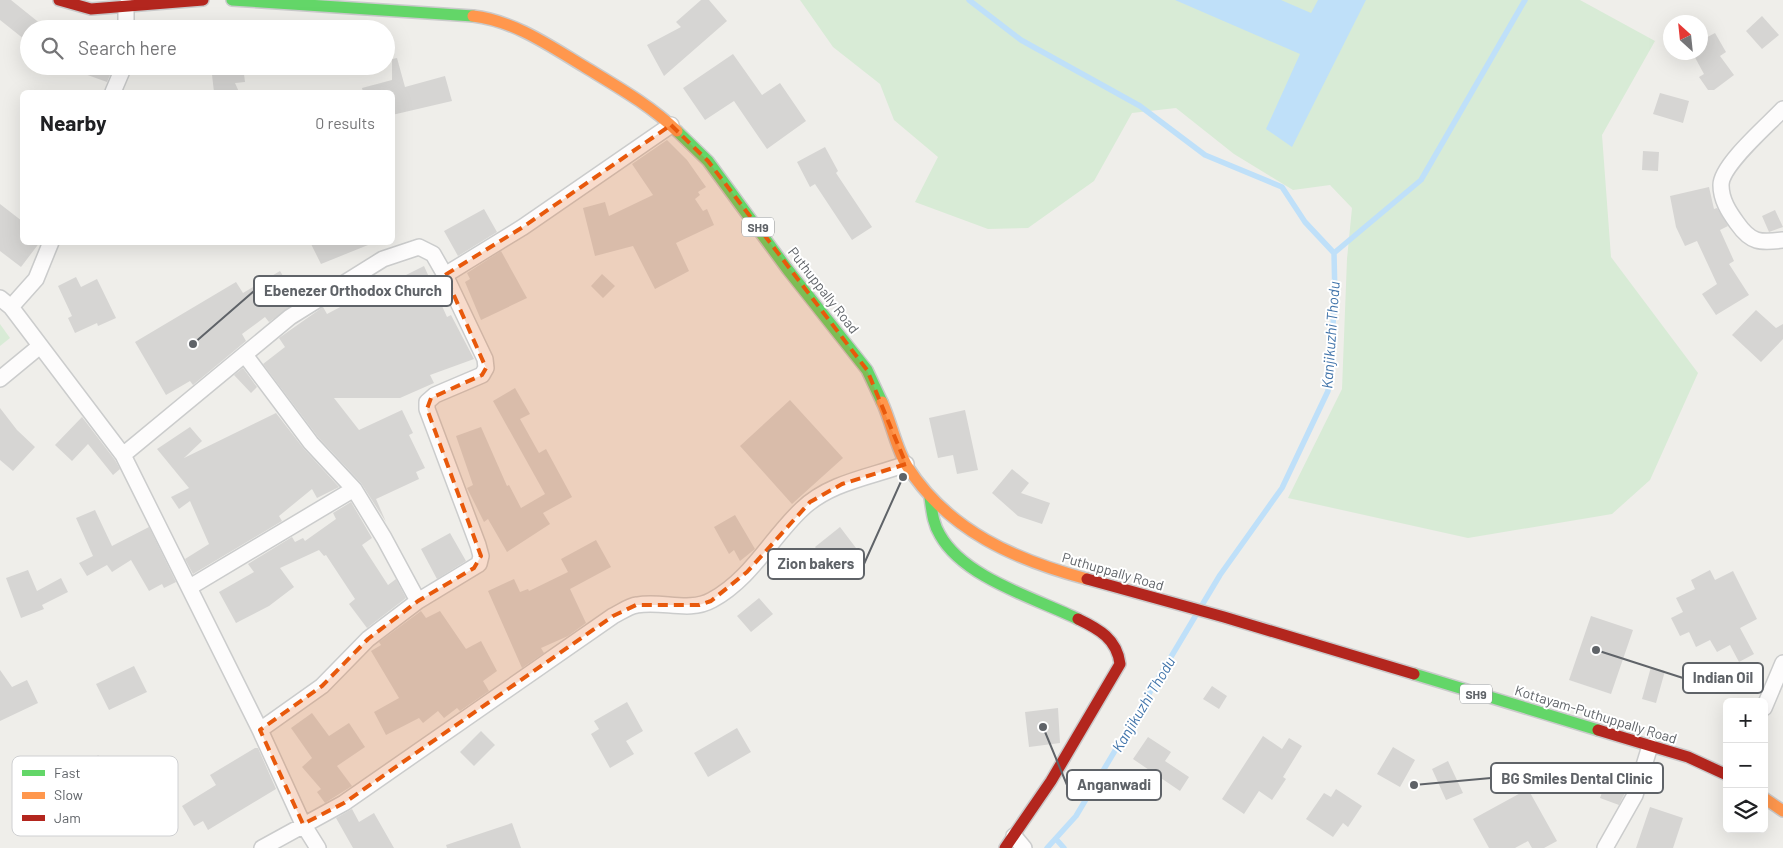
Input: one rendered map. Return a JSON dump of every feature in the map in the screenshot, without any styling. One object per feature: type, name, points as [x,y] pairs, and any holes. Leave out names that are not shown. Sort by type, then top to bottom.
[{"type":"main road","points":[[59,0],[91,9],[203,0]]},
{"type":"main road","name":"Puthuppally Road","points":[[232,0],[438,12],[491,18],[532,35],[622,89],[671,124],[708,161],[788,270],[867,370],[891,422],[906,464],[930,498],[949,516],[978,536],[1046,568],[1185,608],[1224,617]]},
{"type":"main road","points":[[930,498],[933,519],[941,538],[965,562],[991,578],[1105,634],[1114,643],[1119,654],[1120,664],[1059,770],[1035,809],[1009,842]]},
{"type":"main road","name":"Kottayam-Puthuppally Road","points":[[1224,617],[1688,757],[1723,773]]},
{"type":"main road","points":[[1768,801],[1783,811]]},
{"type":"street","points":[[126,6],[126,20]]},
{"type":"street","points":[[114,90],[120,75]]},
{"type":"street","points":[[1783,109],[1728,165],[1721,184],[1726,208],[1746,236],[1762,242],[1783,240]]},
{"type":"street","points":[[445,275],[523,227],[671,124]]},
{"type":"street","points":[[51,245],[36,279],[6,303],[123,455],[260,730],[303,824],[318,848]]},
{"type":"street","points":[[123,455],[290,317],[383,259],[418,247],[433,254],[485,359],[486,368],[482,375],[431,398],[427,402],[427,409],[470,521],[481,556],[479,564],[418,601],[368,639],[322,686],[260,730]]},
{"type":"street","points":[[0,379],[40,346]]},
{"type":"street","points":[[245,355],[311,442],[354,489],[384,538],[418,601]]},
{"type":"street","points":[[262,848],[303,824],[344,804],[613,616],[636,605],[698,605],[711,601],[726,591],[747,572],[810,502],[842,484],[906,464]]},
{"type":"street","points":[[190,587],[354,489]]},
{"type":"street","points":[[1768,699],[1783,663]]},
{"type":"street","points":[[1605,848],[1635,795],[1650,746]]},
{"type":"street","points":[[1009,842],[1024,848]]},
{"type":"highlighted area","points":[[671,125],[708,161],[867,370],[906,464],[842,484],[810,502],[747,572],[711,601],[699,605],[636,605],[613,616],[344,803],[303,824],[260,730],[322,686],[368,639],[418,601],[474,568],[481,556],[427,409],[431,398],[482,375],[486,368],[445,275],[523,227]]},
{"type":"green space","points":[[800,0],[1580,0],[1655,41],[1602,135],[1611,257],[1698,373],[1650,480],[1612,514],[1468,538],[1288,498],[1342,389],[1347,259],[1352,208],[1330,185],[1293,190],[1234,154],[1176,108],[1132,113],[1094,181],[1028,228],[988,229],[915,202],[938,157],[894,120],[880,84],[833,47]]},
{"type":"green space","points":[[0,324],[10,338],[0,346]]},
{"type":"water","points":[[1175,0],[1281,0],[1311,13],[1318,0],[1366,0],[1292,147],[1266,129],[1300,54]]},
{"type":"building","points":[[0,0],[11,0],[36,20],[20,20],[20,36],[0,20]]},
{"type":"building","points":[[701,0],[709,0],[727,21],[664,76],[647,45],[681,27],[676,22]]},
{"type":"building","points":[[1762,16],[1779,35],[1762,49],[1746,31]]},
{"type":"building","points":[[1715,33],[1726,52],[1720,56],[1734,75],[1714,90],[1708,90],[1699,77],[1704,74],[1696,60],[1708,60],[1708,37]]},
{"type":"building","points":[[733,54],[762,95],[780,83],[806,121],[767,149],[734,101],[705,120],[683,88]]},
{"type":"building","points":[[395,58],[397,58],[405,87],[445,76],[452,101],[395,114],[395,90],[362,90],[362,88],[392,80],[392,75],[395,75]]},
{"type":"building","points":[[88,75],[110,75],[107,82]]},
{"type":"building","points":[[212,75],[244,75],[245,82],[235,83],[238,90],[214,90]]},
{"type":"building","points":[[1660,93],[1689,101],[1683,123],[1653,114]]},
{"type":"building","points":[[667,140],[687,160],[706,187],[698,192],[700,195],[695,199],[703,211],[707,209],[714,225],[676,243],[689,271],[655,289],[633,246],[595,256],[583,208],[605,202],[609,216],[653,195],[632,164]]},
{"type":"building","points":[[825,147],[838,171],[836,173],[872,227],[852,240],[815,184],[810,187],[797,162]]},
{"type":"building","points":[[1643,151],[1659,152],[1658,171],[1642,170]]},
{"type":"building","points":[[1709,187],[1714,209],[1717,208],[1728,226],[1720,230],[1734,261],[1729,264],[1749,295],[1716,315],[1702,294],[1717,284],[1697,241],[1685,246],[1676,227],[1670,196]]},
{"type":"building","points":[[0,204],[20,219],[20,245],[38,245],[21,267],[0,251]]},
{"type":"building","points":[[484,209],[497,232],[458,256],[444,231]]},
{"type":"building","points":[[1775,210],[1783,227],[1769,232],[1762,216]]},
{"type":"building","points":[[312,245],[368,245],[321,264]]},
{"type":"building","points":[[501,251],[527,298],[481,320],[465,282],[470,279],[467,273]]},
{"type":"building","points":[[424,266],[447,317],[451,315],[474,359],[430,375],[434,383],[400,398],[334,398],[359,430],[402,410],[413,433],[409,435],[425,468],[416,472],[419,479],[376,499],[386,522],[361,483],[318,437],[263,364],[285,347],[279,338],[323,307],[327,314],[393,279],[394,281]]},
{"type":"building","points":[[280,271],[294,294],[311,285],[314,291],[269,322],[265,317],[242,334],[246,341],[193,385],[190,381],[166,395],[135,342],[236,282],[243,293]]},
{"type":"building","points":[[602,274],[615,286],[603,298],[591,286]]},
{"type":"building","points":[[76,277],[81,287],[97,279],[116,318],[98,326],[97,323],[75,333],[68,318],[72,316],[58,286]]},
{"type":"building","points":[[1756,310],[1776,328],[1783,324],[1783,339],[1761,362],[1732,335]]},
{"type":"building","points":[[243,368],[257,387],[251,393],[234,375]]},
{"type":"building","points":[[515,388],[530,414],[520,419],[539,453],[546,449],[572,497],[543,513],[550,524],[507,552],[488,519],[484,522],[467,488],[473,485],[456,436],[481,427],[507,486],[509,485],[521,508],[545,494],[493,401]]},
{"type":"building","points":[[790,400],[843,458],[792,504],[740,446]]},
{"type":"building","points":[[0,408],[17,430],[35,447],[13,471],[0,460]]},
{"type":"building","points":[[965,410],[978,470],[957,474],[953,455],[938,458],[929,418]]},
{"type":"building","points":[[276,413],[304,449],[339,487],[317,498],[312,489],[279,516],[282,521],[193,574],[185,559],[209,544],[190,501],[179,509],[171,497],[189,488],[157,449],[190,427],[202,441],[184,458]]},
{"type":"building","points":[[82,417],[120,469],[113,475],[88,444],[72,461],[55,445]]},
{"type":"building","points":[[1012,469],[1029,483],[1021,493],[1050,503],[1042,524],[1018,516],[992,493]]},
{"type":"building","points":[[351,502],[372,538],[362,545],[388,585],[396,579],[406,598],[367,628],[349,604],[355,599],[326,555],[324,556],[319,550],[280,568],[294,587],[269,606],[236,623],[219,592],[254,572],[248,564],[292,537],[295,542],[303,538],[305,541],[336,519],[333,513]]},
{"type":"building","points":[[95,510],[112,546],[149,527],[176,582],[164,588],[162,584],[149,591],[131,560],[112,572],[107,565],[87,576],[79,563],[93,556],[76,518]]},
{"type":"building","points":[[735,515],[755,549],[740,561],[734,550],[729,554],[714,527]]},
{"type":"building","points":[[840,527],[856,548],[831,567],[815,547]]},
{"type":"building","points":[[450,533],[466,561],[437,579],[421,549]]},
{"type":"building","points":[[596,540],[611,567],[570,589],[586,623],[568,636],[541,648],[544,653],[522,668],[488,591],[514,579],[520,592],[528,589],[529,591],[568,572],[561,559]]},
{"type":"building","points":[[28,570],[37,591],[61,578],[68,592],[42,605],[44,609],[21,618],[6,578]]},
{"type":"building","points":[[1710,570],[1715,580],[1733,571],[1757,619],[1740,628],[1754,654],[1739,662],[1730,645],[1717,652],[1710,640],[1696,647],[1689,632],[1680,636],[1671,618],[1683,612],[1676,598],[1695,589],[1691,580]]},
{"type":"building","points":[[759,598],[773,614],[751,632],[737,616]]},
{"type":"building","points":[[421,611],[426,618],[440,611],[466,649],[481,641],[497,671],[483,681],[489,691],[460,711],[457,708],[444,718],[438,711],[423,723],[419,718],[386,735],[374,712],[399,698],[371,651],[381,645],[379,642]]},
{"type":"building","points":[[1591,616],[1633,630],[1611,694],[1569,680]]},
{"type":"building","points":[[134,666],[147,692],[109,710],[96,684]]},
{"type":"building","points":[[1651,667],[1665,671],[1656,703],[1642,699]]},
{"type":"building","points":[[0,670],[12,687],[27,680],[38,703],[0,721]]},
{"type":"building","points":[[1212,686],[1227,696],[1219,709],[1203,699]]},
{"type":"building","points":[[627,702],[643,731],[626,741],[634,754],[610,768],[591,734],[599,729],[594,721]]},
{"type":"building","points":[[1058,708],[1060,743],[1029,747],[1025,712]]},
{"type":"building","points":[[312,713],[329,736],[349,723],[365,747],[337,766],[352,786],[325,803],[317,792],[321,789],[302,767],[312,758],[291,728]]},
{"type":"building","points":[[737,728],[751,752],[708,777],[694,753]]},
{"type":"building","points":[[481,731],[495,745],[474,766],[460,752]]},
{"type":"building","points":[[1263,736],[1282,749],[1289,738],[1302,746],[1283,777],[1286,779],[1272,800],[1259,791],[1244,814],[1222,799]]},
{"type":"building","points":[[1148,737],[1171,752],[1165,761],[1189,777],[1180,791],[1133,759]]},
{"type":"building","points":[[1393,747],[1415,760],[1400,787],[1377,774]]},
{"type":"building","points":[[258,748],[276,789],[208,830],[203,821],[194,826],[182,806],[216,785],[210,775]]},
{"type":"building","points":[[1448,761],[1463,793],[1446,800],[1432,769]]},
{"type":"building","points":[[1612,765],[1632,773],[1619,805],[1600,798]]},
{"type":"building","points":[[1336,789],[1362,806],[1348,827],[1343,823],[1333,837],[1306,819],[1324,793],[1331,797]]},
{"type":"building","points":[[1528,789],[1557,841],[1544,848],[1532,848],[1528,841],[1515,848],[1489,848],[1473,819]]},
{"type":"building","points":[[1650,807],[1683,818],[1673,848],[1636,848]]},
{"type":"building","points":[[352,809],[359,822],[374,813],[394,848],[353,848],[336,818]]},
{"type":"building","points":[[512,823],[521,848],[447,848],[446,845]]},
{"type":"waterway","name":"Kanjikuzhi Thodu","points":[[969,0],[1021,40],[1140,106],[1205,155],[1282,187],[1305,222],[1334,253],[1335,298],[1328,391],[1282,488],[1220,575],[1202,605]]},
{"type":"waterway","points":[[1334,253],[1421,180],[1525,0]]},
{"type":"waterway","name":"Kanjikuzhi Thodu","points":[[1047,848],[1076,816],[1196,615]]},
{"type":"waterway","points":[[1056,839],[1064,848]]},
{"type":"traffic: fast","points":[[232,0],[473,16]]},
{"type":"traffic: fast","points":[[677,131],[708,161],[788,270],[867,370],[882,402]]},
{"type":"traffic: fast","points":[[930,498],[933,517],[940,535],[951,550],[966,563],[1002,585],[1078,619]]},
{"type":"traffic: fast","points":[[1414,674],[1598,730]]},
{"type":"traffic: slow","points":[[473,16],[503,23],[545,43],[632,96],[677,131]]},
{"type":"traffic: slow","points":[[882,402],[907,466],[924,489],[942,508],[986,540],[1010,552],[1087,579]]},
{"type":"traffic: slow","points":[[1768,801],[1783,811]]},
{"type":"traffic: jam","points":[[59,0],[91,9],[203,0]]},
{"type":"traffic: jam","points":[[1087,579],[1224,617],[1414,674]]},
{"type":"traffic: jam","points":[[1005,848],[1051,781],[1120,664],[1111,641],[1100,631],[1078,619]]},
{"type":"traffic: jam","points":[[1598,730],[1688,757],[1723,773]]},
{"type":"place","name":"Ebenezer Orthodox Church","points":[[193,344]]},
{"type":"place","name":"Zion bakers","points":[[903,477]]},
{"type":"place","name":"Indian Oil","points":[[1596,650]]},
{"type":"place","name":"Anganwadi","points":[[1043,727]]},
{"type":"place","name":"BG Smiles Dental Clinic","points":[[1414,785]]}]
